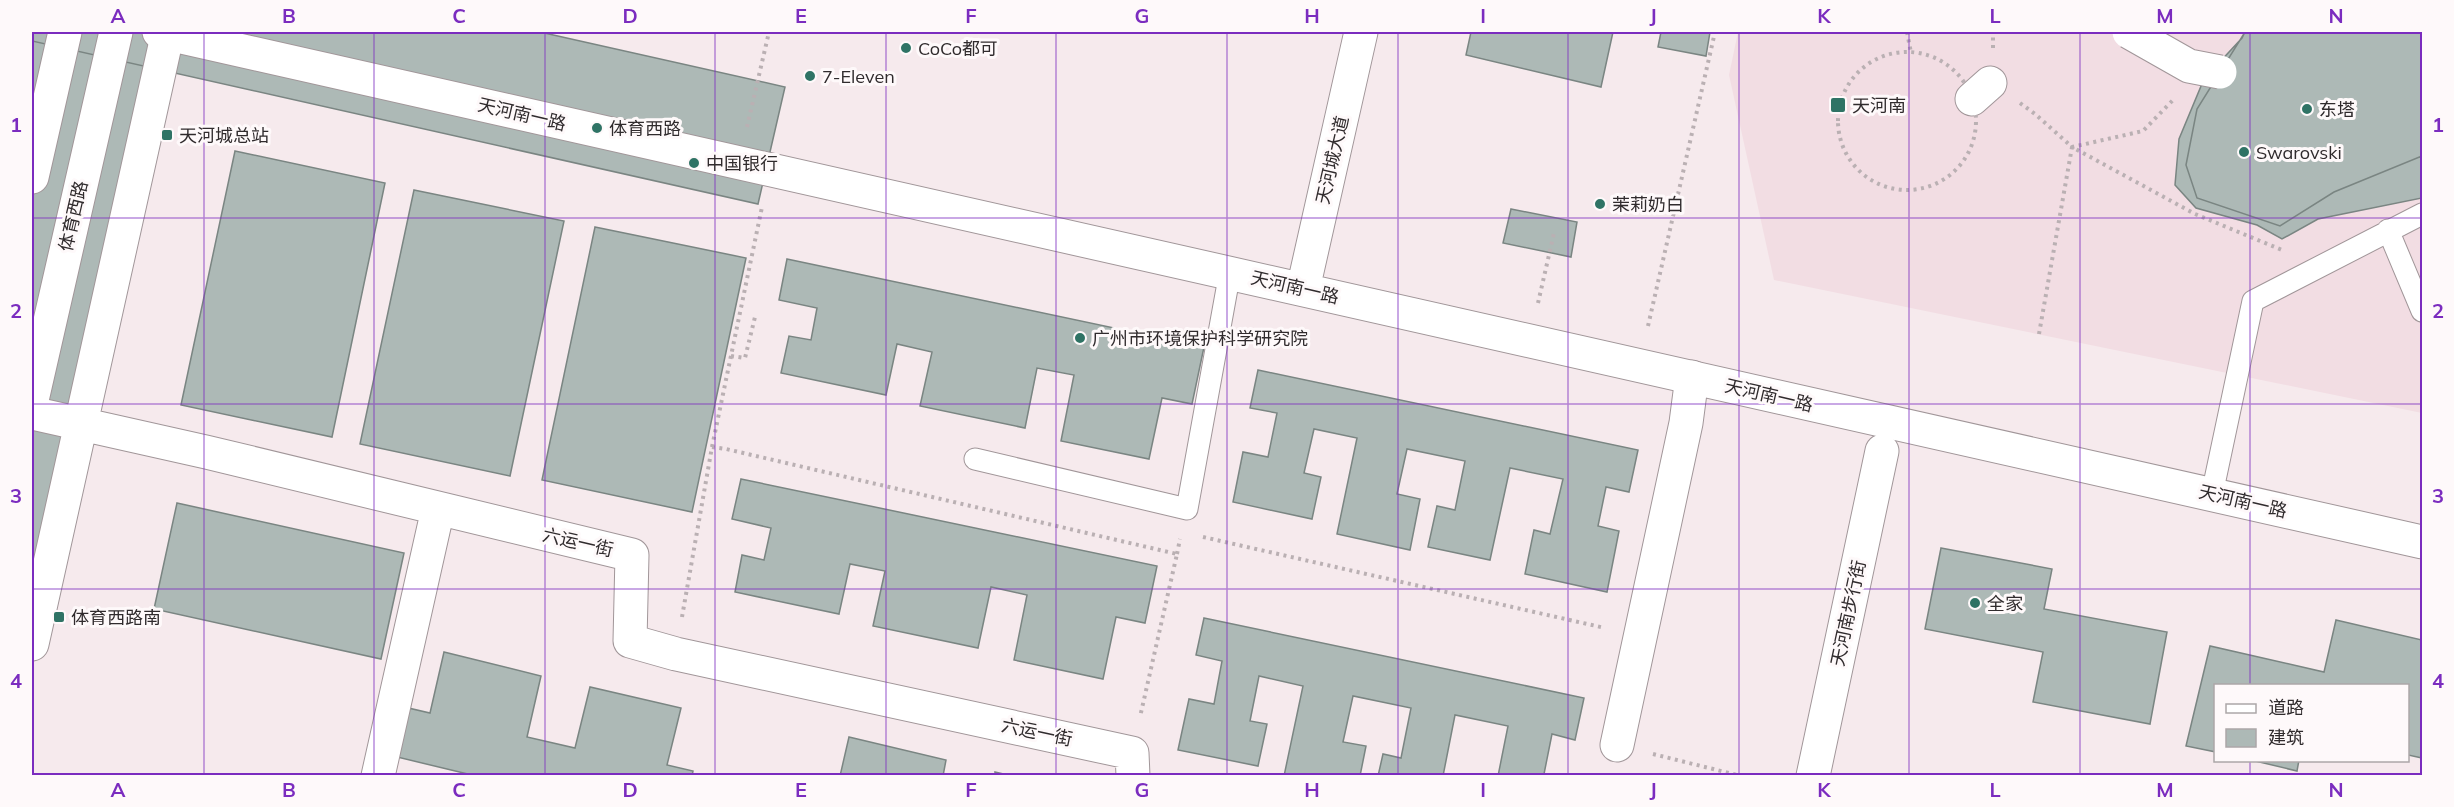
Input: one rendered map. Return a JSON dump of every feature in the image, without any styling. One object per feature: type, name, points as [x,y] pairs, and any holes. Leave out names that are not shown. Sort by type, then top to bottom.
[{"type":"street","points":[[32,177],[65,32]]},
{"type":"street","name":"体育西路","points":[[32,400],[116,32]]},
{"type":"street","points":[[32,644],[165,32]]},
{"type":"street","name":"天河南一路","points":[[165,32],[2422,542]]},
{"type":"street","name":"天河城大道","points":[[1303,289],[1361,32]]},
{"type":"street","points":[[2129,32],[2189,66],[2220,72]]},
{"type":"street","points":[[1617,745],[1686,423],[1692,377]]},
{"type":"street","name":"六运一街","points":[[32,413],[632,555],[630,641],[1133,764]]},
{"type":"street","name":"天河南步行街","points":[[1814,776],[1882,451]]},
{"type":"street","points":[[378,776],[438,509]]},
{"type":"lane","points":[[2212,494],[2253,301],[2422,214]]},
{"type":"lane","points":[[2388,230],[2422,311]]},
{"type":"lane","points":[[975,459],[1187,508],[1230,272]]},
{"type":"path","points":[[746,128],[769,32]]},
{"type":"path","points":[[1648,326],[1715,32]]},
{"type":"path","points":[[1907,32],[1911,53]]},
{"type":"path","points":[[1994,32],[1982,91],[1973,143],[1963,162],[1948,178],[1927,188],[1905,191],[1882,186],[1862,174],[1847,157],[1838,135],[1838,112],[1844,90],[1859,71],[1878,58],[1901,52],[1924,54],[1945,64],[1962,79],[1982,91],[2036,114],[2073,147],[2195,214],[2282,251]]},
{"type":"path","points":[[2073,147],[2143,131],[2181,93]]},
{"type":"path","points":[[2039,334],[2073,147]]},
{"type":"path","points":[[676,654],[712,447],[763,201]]},
{"type":"path","points":[[1538,303],[1554,233]]},
{"type":"path","points":[[731,356],[746,358],[755,317]]},
{"type":"path","points":[[712,447],[1177,554],[1133,764]]},
{"type":"path","points":[[1193,534],[1640,636]]},
{"type":"path","points":[[1617,745],[1741,776]]},
{"type":"shaded area","points":[[1738,32],[2422,32],[2422,413],[1774,280],[1729,75]]},
{"type":"building","name":"体育西路","points":[[32,32],[540,32],[785,87],[758,204],[32,41]]},
{"type":"building","points":[[32,32],[152,32],[32,585]]},
{"type":"building","points":[[1471,32],[1613,32],[1601,87],[1466,55]]},
{"type":"building","points":[[1661,32],[1710,32],[1706,56],[1658,47]]},
{"type":"building","name":"东塔","points":[[2245,32],[2422,32],[2422,198],[2318,219],[2282,239],[2257,225],[2196,208],[2175,185],[2179,139],[2204,79]]},
{"type":"building","name":"东塔","points":[[2245,32],[2422,32],[2422,156],[2334,192],[2280,226],[2197,198],[2186,165],[2197,109]]},
{"type":"building","points":[[235,151],[385,183],[332,437],[181,405]]},
{"type":"building","points":[[414,190],[564,221],[510,476],[360,444]]},
{"type":"building","points":[[1511,209],[1577,222],[1571,257],[1503,243]]},
{"type":"building","points":[[595,227],[746,258],[692,512],[542,480]]},
{"type":"building","points":[[787,259],[1204,347],[1192,404],[1162,398],[1149,459],[1061,441],[1074,375],[1037,368],[1025,428],[920,406],[932,352],[897,344],[886,395],[781,373],[789,336],[811,340],[817,308],[779,300]]},
{"type":"building","points":[[1258,370],[1638,450],[1629,492],[1606,487],[1598,526],[1619,531],[1607,592],[1525,574],[1534,530],[1550,534],[1563,479],[1510,468],[1490,560],[1428,547],[1437,506],[1455,510],[1465,461],[1407,449],[1397,494],[1420,499],[1410,550],[1337,534],[1357,438],[1314,429],[1304,473],[1321,477],[1312,519],[1233,502],[1243,452],[1268,457],[1277,413],[1250,408]]},
{"type":"building","points":[[741,479],[1157,566],[1145,623],[1116,617],[1103,679],[1014,660],[1027,595],[991,587],[978,648],[873,626],[885,571],[850,564],[839,614],[735,592],[742,555],[764,560],[771,528],[732,519]]},
{"type":"building","points":[[177,503],[404,553],[381,659],[154,609]]},
{"type":"building","points":[[1941,548],[2052,569],[2044,609],[2167,632],[2150,724],[2033,702],[2043,652],[1925,629]]},
{"type":"building","points":[[1204,618],[1584,698],[1575,740],[1552,734],[1544,774],[1551,776],[1498,776],[1508,726],[1455,715],[1443,776],[1378,776],[1383,754],[1401,758],[1411,708],[1353,696],[1343,742],[1366,746],[1360,776],[1284,776],[1303,686],[1259,676],[1250,721],[1267,724],[1258,766],[1178,750],[1189,699],[1214,704],[1222,661],[1196,655]]},
{"type":"building","points":[[2336,620],[2422,640],[2422,758],[2409,755],[2409,684],[2214,684],[2214,752],[2186,746],[2210,646],[2324,672]]},
{"type":"building","points":[[444,652],[541,676],[527,737],[575,748],[590,687],[681,708],[667,765],[693,771],[692,776],[476,776],[393,756],[404,707],[430,713]]},
{"type":"building","points":[[849,737],[946,760],[943,776],[840,776]]},
{"type":"building","points":[[2259,762],[2299,762],[2297,771]]},
{"type":"building","points":[[995,772],[1012,776],[995,776]]},
{"type":"place","name":"CoCo都可","points":[[906,48]]},
{"type":"place","name":"7-Eleven","points":[[810,76]]},
{"type":"place","name":"天河南","points":[[1838,105]]},
{"type":"place","name":"东塔","points":[[2307,109]]},
{"type":"place","name":"体育西路","points":[[597,128]]},
{"type":"place","name":"天河城总站","points":[[167,135]]},
{"type":"place","name":"Swarovski","points":[[2244,152]]},
{"type":"place","name":"中国银行","points":[[694,163]]},
{"type":"place","name":"茉莉奶白","points":[[1600,204]]},
{"type":"place","name":"广州市环境保护科学研究院","points":[[1080,338]]},
{"type":"place","name":"全家","points":[[1975,603]]},
{"type":"place","name":"体育西路南","points":[[59,617]]}]
